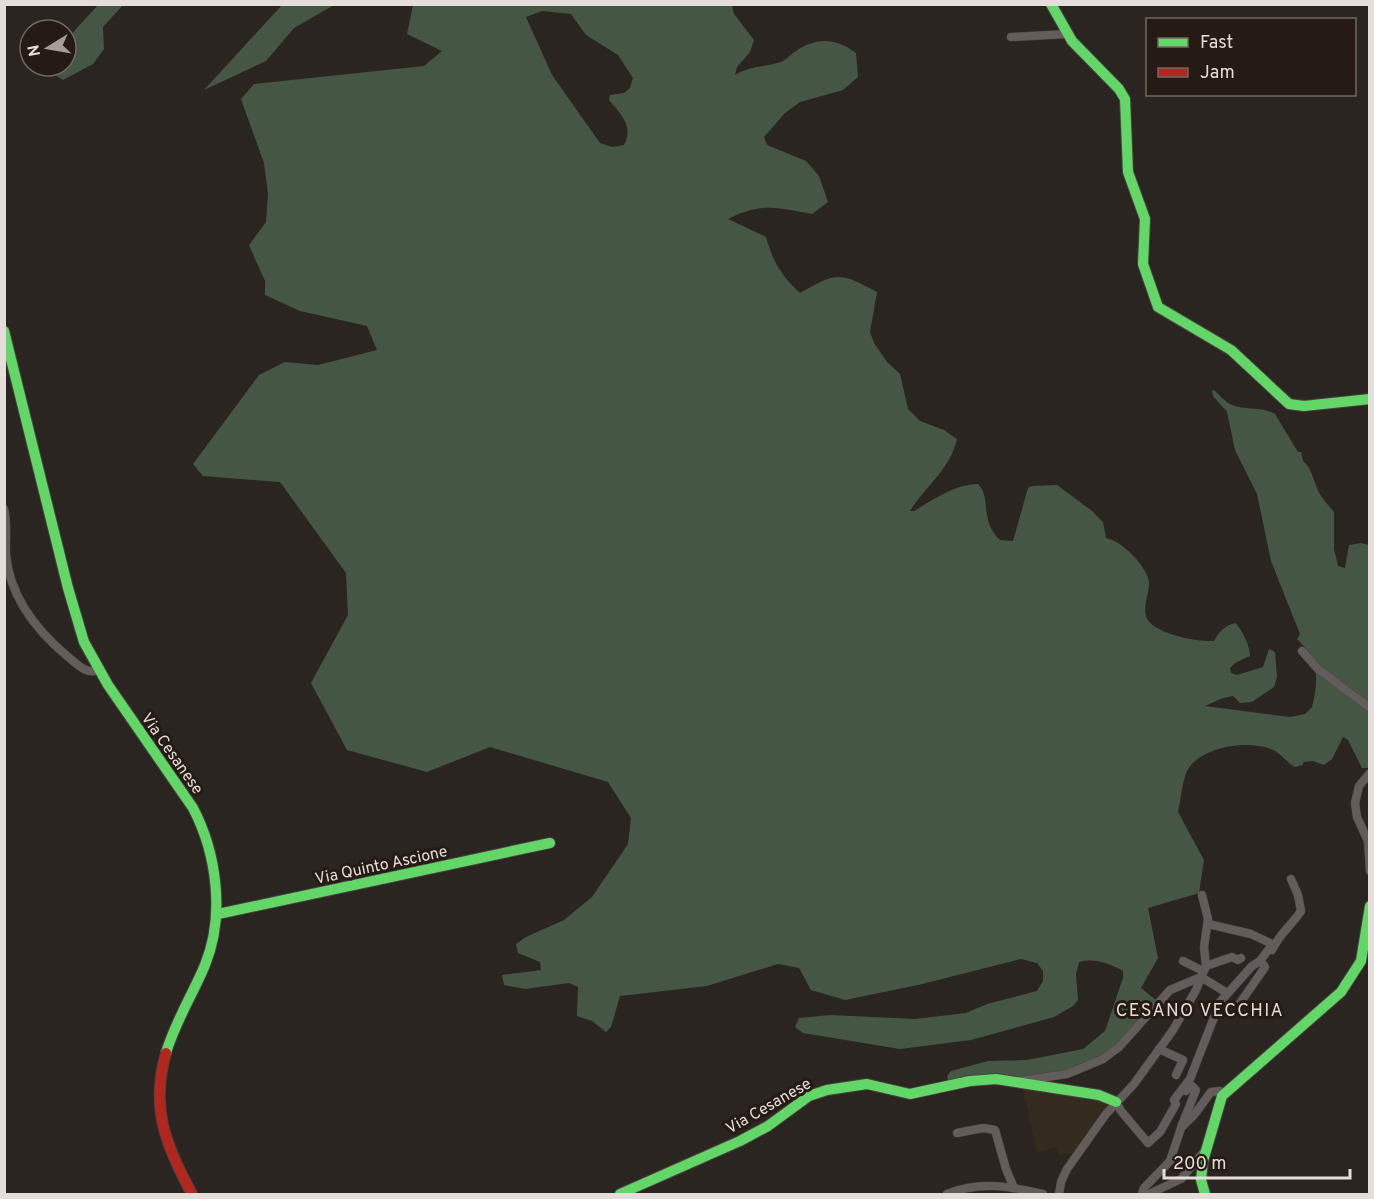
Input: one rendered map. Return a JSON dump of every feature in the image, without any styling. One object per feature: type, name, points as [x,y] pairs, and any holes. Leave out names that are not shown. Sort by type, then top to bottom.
[{"type":"street","points":[[1051,4],[1077,47],[1119,89],[1126,101],[1128,172],[1145,219],[1143,264],[1158,307],[1231,350],[1289,404],[1304,406],[1370,399]]},
{"type":"street","points":[[1011,37],[1068,34]]},
{"type":"street","name":"Via Cesanese","points":[[4,330],[75,615],[84,642],[98,670],[197,814],[212,866],[218,914],[208,956],[168,1047],[159,1085],[159,1110],[165,1139],[171,1156],[192,1194]]},
{"type":"street","points":[[4,509],[8,568],[20,602],[36,625],[60,650],[86,670],[93,672],[98,670]]},
{"type":"street","points":[[1302,651],[1318,669],[1370,708]]},
{"type":"street","points":[[1370,773],[1356,793],[1355,810],[1368,841],[1370,871]]},
{"type":"street","name":"Via Quinto Ascione","points":[[218,914],[550,843]]},
{"type":"street","points":[[1176,1104],[1174,1100],[1183,1078],[1216,1010],[1227,993],[1255,963],[1261,962],[1280,934],[1290,926],[1301,911],[1298,895],[1291,879]]},
{"type":"street","points":[[1059,1194],[1067,1169],[1116,1102],[1128,1092],[1187,1007],[1203,971],[1208,924],[1202,895]]},
{"type":"street","points":[[1205,1194],[1201,1180],[1204,1152],[1222,1096],[1341,992],[1361,961],[1370,906]]},
{"type":"street","points":[[1208,924],[1251,934],[1270,943],[1261,962]]},
{"type":"street","points":[[1018,1081],[1066,1074],[1107,1057],[1119,1047],[1170,990],[1232,957],[1238,960],[1241,958]]},
{"type":"street","points":[[1183,960],[1203,971],[1227,993]]},
{"type":"street","points":[[1240,1003],[1265,967],[1261,962]]},
{"type":"street","points":[[1159,1049],[1183,1060],[1183,1078]]},
{"type":"street","name":"Via Cesanese","points":[[620,1194],[755,1134],[809,1096],[822,1091],[867,1084],[910,1094],[982,1079],[1018,1081],[1100,1095],[1116,1102]]},
{"type":"street","points":[[1116,1102],[1148,1143],[1160,1132],[1176,1104],[1190,1087],[1195,1088],[1170,1161],[1144,1188],[1142,1194]]},
{"type":"street","points":[[1182,1125],[1185,1126],[1212,1091],[1220,1091],[1222,1096]]},
{"type":"street","points":[[957,1133],[983,1128],[995,1130],[1014,1188]]},
{"type":"street","points":[[1149,1194],[1178,1181],[1204,1152]]},
{"type":"street","points":[[947,1194],[981,1185],[1043,1194]]},
{"type":"shaded area","points":[[1022,1085],[1103,1099],[1107,1107],[1073,1153],[1058,1155],[1056,1148],[1037,1152]]},
{"type":"green space","points":[[98,5],[123,5],[103,27],[104,49],[93,64],[78,72],[78,27]]},
{"type":"green space","points":[[282,5],[334,5],[294,28],[266,61],[204,90]]},
{"type":"green space","points":[[413,5],[732,5],[734,14],[754,40],[750,52],[737,67],[735,75],[752,68],[781,62],[811,43],[834,42],[856,53],[858,77],[843,90],[800,102],[785,113],[764,137],[767,145],[806,161],[819,176],[828,202],[812,214],[779,208],[760,208],[728,219],[766,237],[778,268],[800,293],[822,281],[838,277],[854,281],[877,292],[870,332],[874,343],[887,362],[900,374],[908,409],[920,421],[944,430],[957,439],[949,459],[910,511],[953,490],[978,484],[984,496],[988,518],[994,533],[1000,540],[1013,541],[1028,488],[1057,485],[1092,511],[1103,522],[1106,538],[1126,549],[1144,570],[1149,583],[1146,616],[1156,628],[1176,636],[1214,641],[1222,630],[1235,623],[1245,638],[1250,656],[1230,668],[1231,673],[1237,675],[1263,667],[1269,649],[1275,652],[1277,677],[1274,687],[1252,702],[1240,703],[1233,696],[1205,706],[1290,717],[1305,714],[1312,707],[1316,688],[1313,662],[1297,639],[1300,634],[1271,561],[1257,494],[1235,450],[1227,412],[1213,396],[1212,391],[1214,390],[1235,406],[1275,414],[1298,452],[1301,452],[1303,461],[1309,468],[1321,496],[1334,512],[1334,549],[1338,566],[1345,568],[1349,545],[1361,543],[1369,545],[1369,768],[1362,768],[1348,740],[1343,737],[1332,759],[1324,765],[1313,761],[1304,762],[1295,767],[1273,750],[1252,745],[1214,750],[1193,762],[1185,775],[1178,812],[1204,860],[1199,893],[1148,908],[1158,958],[1141,988],[1156,1000],[1110,1051],[1095,1061],[1076,1068],[1033,1077],[949,1082],[947,1076],[951,1071],[988,1061],[1027,1060],[1083,1049],[1105,1031],[1123,978],[1123,971],[1096,961],[1079,962],[1076,974],[1078,1000],[1073,1006],[1054,1017],[971,1040],[900,1049],[803,1033],[795,1027],[799,1018],[831,1015],[915,1019],[966,1013],[987,1004],[1037,991],[1043,981],[1043,971],[1037,963],[1021,959],[918,985],[845,1000],[811,990],[799,968],[778,964],[707,986],[620,996],[611,1027],[606,1032],[592,1021],[577,1016],[578,987],[569,983],[525,989],[504,985],[502,975],[541,970],[540,962],[518,953],[516,944],[564,920],[592,897],[628,844],[631,818],[608,782],[490,747],[427,772],[347,750],[311,683],[348,615],[346,573],[280,482],[203,476],[193,464],[259,375],[285,362],[318,365],[377,350],[367,326],[300,311],[265,295],[265,281],[249,245],[266,222],[268,194],[264,163],[241,99],[254,84],[424,66],[442,51],[407,34]],"holes":[[[542,11],[571,14],[586,35],[618,55],[633,78],[630,88],[624,93],[610,95],[609,100],[622,115],[627,126],[628,132],[624,145],[612,147],[600,143],[552,75],[526,17]]]},
{"type":"traffic: fast","points":[[1051,4],[1072,41],[1119,89],[1125,99],[1128,172],[1145,219],[1143,264],[1158,307],[1231,350],[1289,404],[1304,406],[1370,399]]},
{"type":"traffic: fast","points":[[4,331],[68,588],[84,642],[108,685],[193,808],[208,845],[213,865],[216,906],[211,946],[205,965],[174,1030],[166,1053]]},
{"type":"traffic: fast","points":[[218,914],[550,843]]},
{"type":"traffic: fast","points":[[1205,1194],[1201,1180],[1203,1161],[1222,1096],[1341,992],[1361,961],[1370,906]]},
{"type":"traffic: fast","points":[[620,1194],[740,1141],[768,1126],[809,1096],[827,1090],[867,1084],[910,1094],[970,1081],[996,1079],[1099,1095],[1116,1102]]},
{"type":"traffic: jam","points":[[166,1053],[161,1073],[160,1091],[163,1126],[168,1143],[192,1194]]},
{"type":"district","name":"CESANO VECCHIA","points":[[1200,1010]]}]
